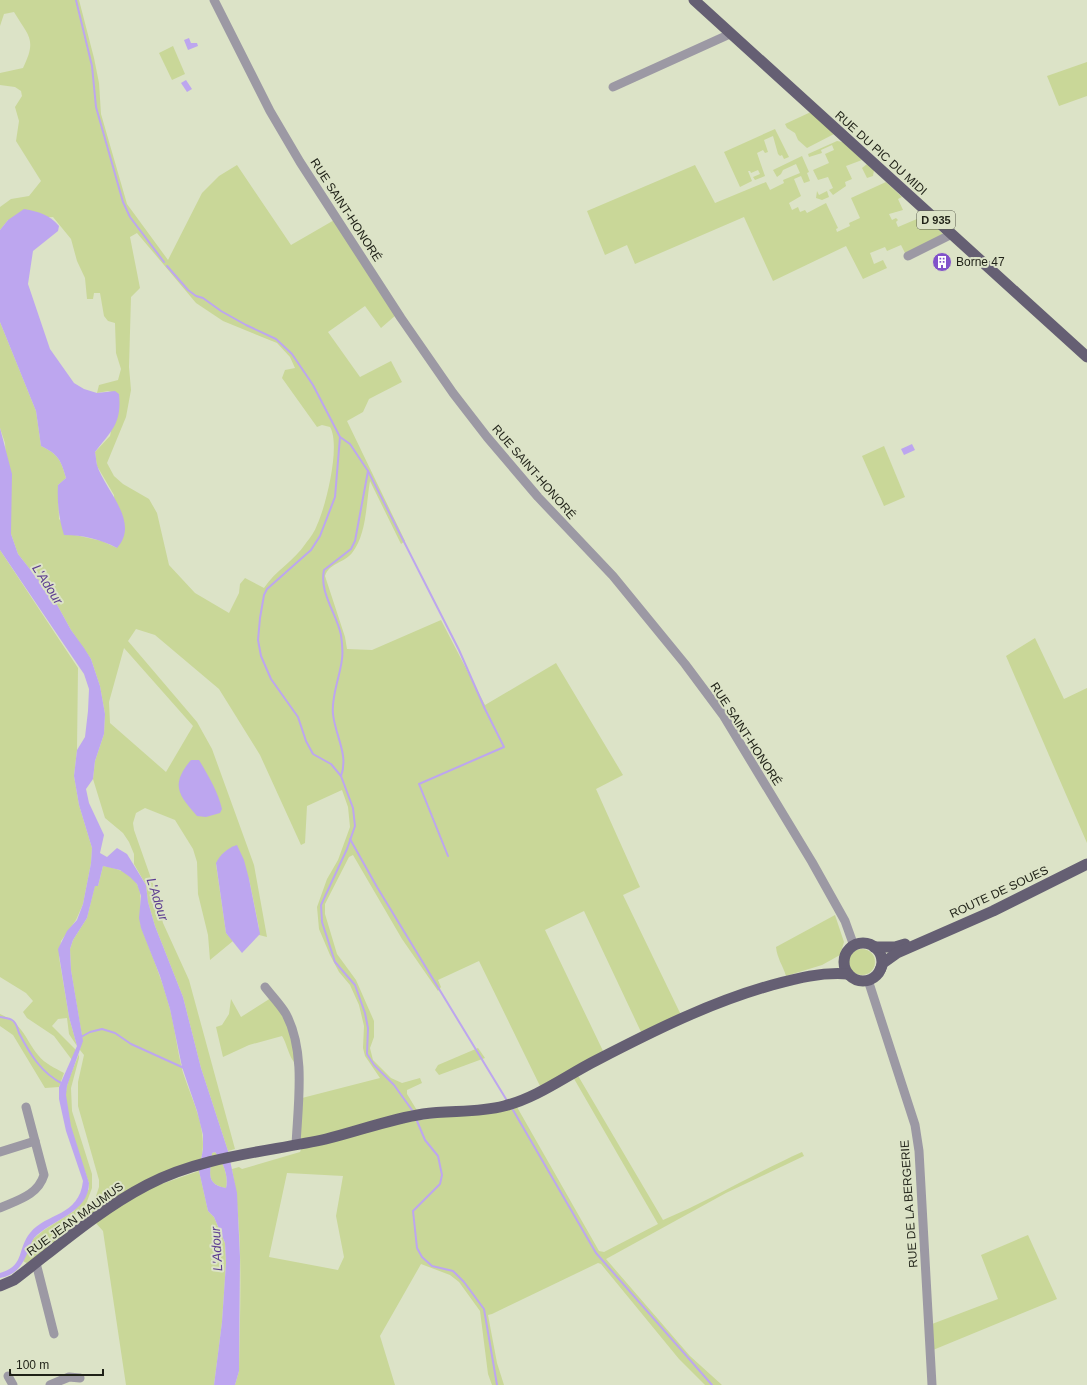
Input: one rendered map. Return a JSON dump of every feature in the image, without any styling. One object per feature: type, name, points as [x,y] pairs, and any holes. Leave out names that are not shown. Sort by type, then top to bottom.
[{"type":"main road","name":"RUE DU PIC DU MIDI","points":[[694,0],[1087,357]]},
{"type":"main road","name":"ROUTE DE SOUES","points":[[880,970],[883,963],[891,956],[993,911],[1087,864]]},
{"type":"main road","name":"ROUTE DE SOUES","points":[[874,947],[895,947],[912,942],[921,942]]},
{"type":"main road","points":[[860,944],[868,944],[874,947],[881,957],[880,970],[875,976],[868,980],[859,980],[848,974],[811,975],[835,964],[854,946],[860,944]]},
{"type":"main road","points":[[844,957],[844,964],[848,974]]},
{"type":"main road","name":"RUE JEAN MAUMUS","points":[[0,1286],[14,1280],[93,1219],[130,1194],[149,1184],[190,1167],[238,1155],[331,1138],[424,1114],[503,1106],[529,1097],[598,1060],[727,999],[811,975]]},
{"type":"street","name":"RUE SAINT-HONORÉ","points":[[214,0],[274,118],[300,162],[401,318],[453,393],[487,437],[538,497],[613,576],[723,715],[812,862],[845,921],[854,946]]},
{"type":"street","points":[[613,87],[730,34]]},
{"type":"street","points":[[908,256],[952,234]]},
{"type":"street","name":"RUE DE LA BERGERIE","points":[[868,980],[915,1125],[919,1151],[932,1385]]},
{"type":"street","points":[[265,986],[285,1013],[296,1043],[299,1066],[296,1145]]},
{"type":"street","points":[[0,1208],[27,1196],[41,1184],[44,1175],[26,1107]]},
{"type":"street","points":[[0,1152],[35,1141]]},
{"type":"street","points":[[36,1263],[54,1334]]},
{"type":"street","points":[[8,1376],[13,1385]]},
{"type":"street","points":[[50,1385],[69,1377],[80,1378]]},
{"type":"green space","points":[[0,0],[79,0],[99,83],[101,114],[127,204],[168,260],[202,193],[219,176],[237,165],[291,245],[336,219],[396,315],[381,328],[365,306],[328,332],[360,377],[391,361],[402,382],[369,399],[363,412],[347,421],[405,541],[401,544],[370,481],[361,537],[352,553],[330,568],[325,576],[345,637],[347,649],[372,650],[441,620],[485,705],[556,663],[623,775],[596,789],[640,887],[623,895],[681,1015],[642,1034],[584,911],[545,930],[604,1053],[540,1086],[479,961],[438,980],[441,987],[438,991],[402,939],[353,855],[349,857],[325,904],[325,914],[337,954],[356,980],[374,1021],[374,1037],[370,1048],[373,1060],[391,1078],[402,1083],[420,1078],[422,1083],[407,1090],[407,1094],[418,1112],[300,1141],[302,1098],[380,1078],[365,1056],[363,1048],[364,1026],[359,1005],[350,985],[339,972],[330,955],[319,929],[317,907],[327,879],[338,860],[350,827],[348,807],[342,790],[307,806],[305,843],[301,845],[260,755],[219,689],[155,635],[136,629],[128,641],[197,722],[212,749],[254,865],[267,937],[259,935],[259,928],[249,879],[216,864],[226,933],[233,941],[210,960],[208,935],[198,894],[197,862],[193,849],[175,820],[145,808],[136,813],[133,823],[134,830],[153,884],[163,923],[189,980],[235,1149],[228,1151],[201,1068],[183,997],[155,926],[148,902],[146,885],[134,864],[134,854],[129,842],[123,833],[105,818],[93,779],[95,761],[104,734],[105,714],[100,686],[91,659],[71,630],[55,601],[18,554],[11,534],[5,443],[0,428],[0,322],[36,411],[41,446],[58,458],[66,478],[58,485],[59,519],[75,535],[102,541],[117,548],[114,495],[97,466],[95,452],[110,436],[119,394],[108,391],[97,393],[99,385],[118,380],[121,369],[116,353],[115,323],[108,321],[104,316],[100,293],[94,293],[93,299],[87,299],[85,278],[77,261],[71,239],[53,217],[8,220],[0,230],[0,207],[11,199],[29,196],[41,181],[16,141],[19,121],[15,107],[22,96],[21,91],[15,87],[0,85],[0,73],[23,68],[30,51],[29,38],[14,12],[4,14],[0,26]],"holes":[[[137,233],[196,303],[223,321],[277,343],[290,357],[295,368],[285,370],[282,378],[317,427],[322,425],[330,427],[333,436],[334,447],[331,476],[321,516],[314,532],[301,549],[268,582],[264,588],[245,578],[240,584],[239,593],[229,613],[195,593],[169,565],[157,513],[149,499],[123,484],[114,476],[107,463],[126,417],[131,390],[129,367],[131,297],[140,288],[130,237]],[[124,648],[193,726],[166,772],[110,723],[109,702]]]},
{"type":"green space","points":[[173,46],[185,74],[172,80],[159,53]]},
{"type":"green space","points":[[1087,62],[1087,96],[1059,106],[1047,76]]},
{"type":"green space","points":[[813,111],[834,134],[807,148],[798,140],[795,133],[787,128],[785,124]]},
{"type":"green space","points":[[775,129],[789,157],[784,159],[782,155],[780,156],[778,154],[773,136],[764,140],[768,152],[765,153],[763,150],[757,153],[765,176],[755,180],[753,177],[760,174],[758,170],[751,173],[748,171],[752,181],[740,187],[724,152]]},
{"type":"green space","points":[[837,141],[843,142],[862,160],[846,166],[852,179],[845,182],[846,186],[833,195],[829,190],[833,188],[828,177],[818,180],[813,170],[829,163],[825,154],[834,150],[832,145],[821,150],[822,153],[809,157],[808,154]]},
{"type":"green space","points":[[802,156],[809,172],[807,173],[810,181],[804,183],[801,176],[794,179],[801,196],[789,203],[792,210],[798,207],[800,212],[805,210],[807,213],[826,203],[838,228],[836,229],[837,232],[850,226],[849,223],[860,218],[851,198],[886,182],[902,197],[898,199],[903,210],[889,214],[892,220],[896,218],[898,220],[896,222],[898,227],[924,216],[944,235],[905,253],[901,245],[887,251],[885,247],[870,253],[874,264],[883,260],[887,268],[863,279],[846,246],[773,281],[744,217],[635,264],[627,245],[605,255],[587,211],[695,165],[715,203],[766,182],[770,190],[784,183],[783,180],[800,173],[796,164],[783,170],[777,177],[773,170]]},
{"type":"green space","points":[[867,164],[874,170],[873,176],[867,178],[862,168]]},
{"type":"green space","points":[[817,191],[819,195],[827,191],[829,197],[822,200],[816,198]]},
{"type":"green space","points":[[884,446],[905,497],[884,506],[862,456]]},
{"type":"green space","points":[[0,550],[78,668],[77,750],[74,776],[79,805],[92,848],[91,863],[83,904],[76,920],[61,941],[59,957],[69,1017],[77,1046],[69,1034],[67,1018],[58,1019],[52,1026],[76,1050],[72,1060],[54,1036],[27,1018],[23,1012],[33,1001],[26,993],[0,977]]},
{"type":"green space","points":[[1035,638],[1064,699],[1087,688],[1087,843],[1006,656]]},
{"type":"green space","points":[[103,866],[118,869],[131,876],[137,884],[140,896],[141,926],[170,1009],[182,1069],[201,1125],[203,1148],[201,1159],[85,1220],[83,1218],[84,1214],[94,1202],[99,1187],[99,1180],[78,1106],[78,1082],[84,1055],[80,1050],[82,1036],[71,970],[70,949],[73,940],[87,918],[95,885],[98,886]]},
{"type":"green space","points":[[835,915],[844,942],[840,955],[822,965],[786,976],[776,947]]},
{"type":"green space","points":[[862,949],[871,953],[875,962],[871,971],[862,975],[853,971],[849,962],[853,953]]},
{"type":"green space","points":[[274,996],[283,1004],[300,1062],[294,1062],[282,1036],[249,1045],[223,1057],[216,1027],[222,1025],[229,1014],[231,999],[241,1017]]},
{"type":"green space","points":[[0,1014],[14,1022],[44,1061],[50,1066],[64,1073],[59,1087],[45,1088],[13,1035],[0,1026]]},
{"type":"green space","points":[[478,1048],[485,1058],[439,1075],[435,1070],[438,1065]]},
{"type":"green space","points":[[79,1054],[71,1088],[72,1111],[92,1174],[92,1188],[86,1204],[73,1217],[59,1241],[28,1264],[23,1261],[33,1239],[44,1230],[74,1211],[89,1189],[89,1183],[72,1135],[66,1109],[67,1086]]},
{"type":"green space","points":[[577,1074],[663,1220],[802,1152],[804,1156],[726,1193],[606,1259],[690,1356],[722,1385],[705,1385],[679,1359],[601,1264],[598,1263],[488,1315],[497,1363],[504,1385],[492,1385],[488,1374],[480,1311],[459,1282],[450,1275],[421,1264],[380,1336],[395,1385],[235,1385],[239,1371],[240,1244],[236,1194],[232,1169],[239,1167],[242,1169],[300,1152],[302,1147],[384,1125],[517,1107],[599,1251],[604,1252],[658,1224],[573,1077]],"holes":[[[287,1173],[343,1176],[336,1216],[344,1257],[338,1270],[269,1257]]]},
{"type":"green space","points":[[215,1152],[225,1169],[227,1179],[226,1188],[214,1183],[210,1176],[212,1153]]},
{"type":"green space","points":[[199,1171],[208,1211],[214,1217],[225,1243],[226,1263],[222,1322],[214,1385],[126,1385],[103,1231],[95,1222],[147,1189]]},
{"type":"green space","points":[[1028,1235],[1057,1299],[933,1350],[932,1324],[998,1299],[981,1255]]},
{"type":"shaded area","points":[[189,38],[191,43],[197,43],[198,46],[188,50],[184,40]]},
{"type":"shaded area","points":[[186,80],[192,89],[187,92],[181,83]]},
{"type":"shaded area","points":[[24,209],[43,214],[59,226],[58,231],[33,251],[28,284],[50,349],[74,383],[84,389],[97,393],[115,391],[119,394],[119,413],[117,420],[95,452],[97,465],[119,506],[123,517],[125,527],[123,538],[117,548],[91,538],[64,535],[59,511],[58,485],[66,478],[58,458],[41,446],[36,411],[0,322],[0,230],[8,220]]},
{"type":"shaded area","points":[[0,428],[12,474],[11,534],[18,554],[55,601],[71,630],[91,659],[100,686],[105,714],[104,734],[95,761],[93,779],[86,789],[89,803],[104,835],[100,853],[107,857],[117,848],[127,854],[146,885],[148,902],[155,926],[183,997],[201,1068],[228,1151],[237,1193],[240,1257],[239,1371],[235,1385],[214,1385],[222,1322],[226,1263],[225,1243],[214,1217],[208,1211],[199,1171],[203,1149],[203,1135],[197,1111],[182,1067],[170,1009],[160,976],[141,928],[139,918],[141,896],[137,884],[120,870],[103,866],[98,886],[95,886],[87,918],[73,940],[70,949],[71,970],[83,1041],[67,1086],[66,1095],[71,1126],[89,1183],[87,1193],[83,1202],[76,1209],[34,1238],[19,1268],[6,1277],[0,1278],[0,1273],[8,1270],[17,1261],[23,1245],[30,1233],[37,1226],[69,1208],[75,1201],[80,1193],[83,1181],[66,1131],[59,1099],[59,1087],[77,1046],[69,1017],[58,949],[67,931],[77,920],[83,904],[91,863],[92,848],[79,805],[74,776],[77,750],[85,737],[89,689],[84,674],[0,550]],"holes":[[[215,1152],[223,1164],[226,1174],[226,1188],[214,1183],[210,1176],[212,1153]]]},
{"type":"shaded area","points":[[912,444],[915,450],[904,455],[901,449]]},
{"type":"shaded area","points":[[191,760],[199,760],[209,778],[222,809],[220,813],[206,817],[197,816],[181,795],[179,782],[185,768]]},
{"type":"shaded area","points":[[237,845],[244,860],[249,879],[260,934],[242,953],[226,933],[216,863],[224,852]]},
{"type":"waterway","points":[[76,0],[92,66],[96,107],[123,202],[130,217],[164,262]]},
{"type":"waterway","points":[[167,266],[188,290],[196,296],[203,298],[221,311],[246,325],[276,339],[292,354],[313,385],[340,437],[335,497],[320,536],[311,550],[267,589],[264,595],[258,640],[261,656],[271,679],[298,717],[306,741],[313,754],[331,764],[341,776],[353,808],[355,826],[347,849],[321,905],[322,922],[335,962],[355,985],[365,1013],[368,1028],[367,1054],[374,1065],[394,1085],[412,1110]]},
{"type":"waterway","points":[[340,437],[350,444],[368,471],[355,541],[351,549],[324,570],[323,579],[326,595],[339,627],[342,644],[342,659],[334,693],[333,707],[334,722],[343,753],[343,768],[341,776]]},
{"type":"waterway","points":[[368,471],[459,650],[485,709],[504,747],[419,784],[448,856]]},
{"type":"waterway","points":[[350,839],[377,887],[506,1099]]},
{"type":"waterway","points":[[0,1017],[14,1021],[23,1041],[42,1069],[55,1080],[63,1084]]},
{"type":"waterway","points":[[81,1037],[90,1032],[102,1029],[115,1033],[131,1044],[184,1068]]},
{"type":"waterway","points":[[513,1110],[596,1253],[712,1385]]},
{"type":"waterway","points":[[417,1121],[425,1140],[438,1156],[442,1175],[440,1184],[413,1211],[417,1248],[422,1257],[432,1266],[453,1271],[464,1282],[484,1309],[497,1385]]},
{"type":"place","name":"Borne 47","points":[[942,262]]},
{"type":"water label","name":"L'Adour","points":[[48,584]]},
{"type":"water label","name":"L'Adour","points":[[158,899]]},
{"type":"water label","name":"L'Adour","points":[[216,1249]]}]
